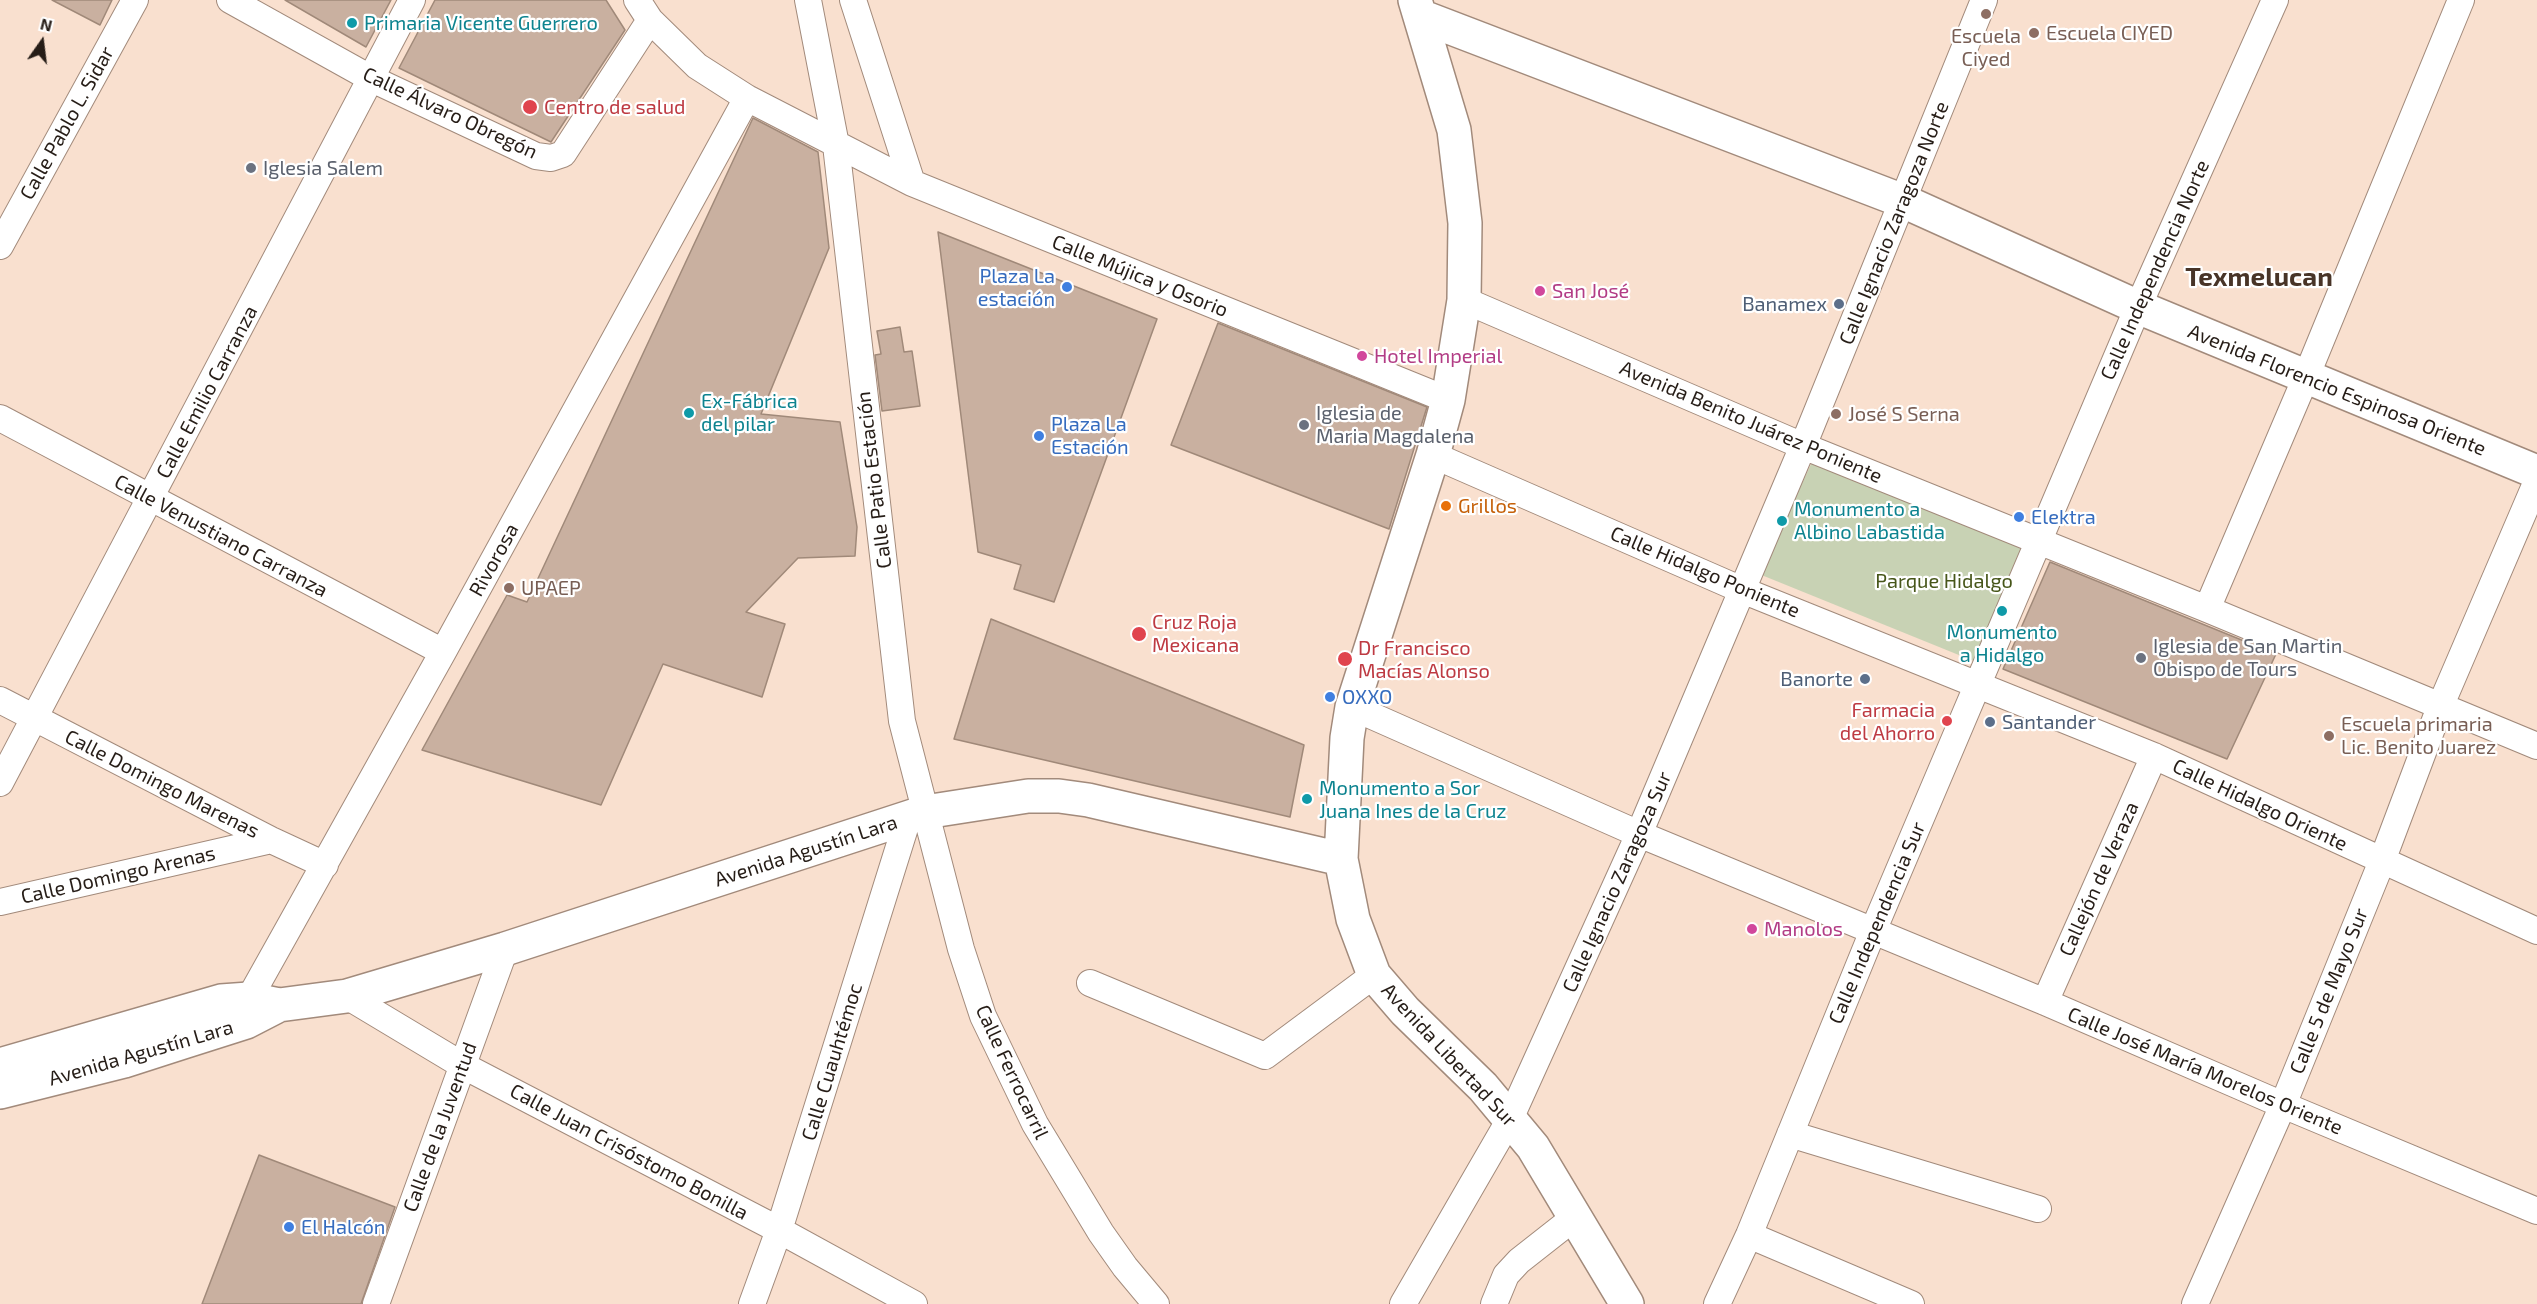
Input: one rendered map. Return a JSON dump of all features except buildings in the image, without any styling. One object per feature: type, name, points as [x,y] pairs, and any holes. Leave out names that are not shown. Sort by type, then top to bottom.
[{"type":"main road","name":"Avenida Florencio Espinosa Oriente","points":[[1417,8],[1903,201],[2138,307],[2537,472]]},
{"type":"main road","name":"Avenida Libertad Sur","points":[[1417,8],[1454,130],[1465,223],[1464,300],[1448,400],[1433,455],[1352,707],[1347,738],[1341,859],[1353,919],[1374,975],[1405,1011],[1483,1087],[1533,1147],[1627,1304]]},
{"type":"main road","name":"Avenida Agustín Lara","points":[[0,1065],[121,1045],[258,1009],[347,996],[505,949],[916,815],[1028,796],[1059,796],[1088,800],[1341,859]]},
{"type":"main road","name":"Avenida Agustín Lara","points":[[0,1092],[121,1045]]},
{"type":"street","name":"Calle Pablo L. Sidar","points":[[0,246],[135,0]]},
{"type":"street","name":"Calle Álvaro Obregón","points":[[230,0],[372,79],[536,156],[550,159],[563,154],[644,10]]},
{"type":"street","name":"Calle Emilio Carranza","points":[[0,783],[151,500],[412,0]]},
{"type":"street","points":[[808,0],[836,145]]},
{"type":"street","points":[[853,0],[912,183]]},
{"type":"street","name":"Calle Ignacio Zaragoza Norte","points":[[1803,446],[1984,0]]},
{"type":"street","name":"Calle Independencia Norte","points":[[2039,542],[2138,307],[2275,0]]},
{"type":"street","points":[[2207,609],[2306,377],[2461,0]]},
{"type":"street","name":"Calle Mújica y Osorio","points":[[644,10],[697,66],[747,98],[912,183],[1448,400]]},
{"type":"street","name":"Rivorosa","points":[[258,1009],[325,866],[747,98]]},
{"type":"street","name":"Calle Patio Estación","points":[[836,145],[902,721],[916,815]]},
{"type":"street","name":"Avenida Benito Juárez Poniente","points":[[1464,300],[1803,446],[2207,609],[2537,746]]},
{"type":"street","name":"Calle Venustiano Carranza","points":[[0,418],[151,500],[443,652]]},
{"type":"street","name":"Calle Ignacio Zaragoza Sur","points":[[1402,1304],[1510,1119],[1639,834],[1803,446]]},
{"type":"street","name":"Calle Hidalgo Poniente","points":[[1433,455],[1742,590],[1980,684]]},
{"type":"street","name":"Calle 5 de Mayo Sur","points":[[2195,1304],[2283,1105],[2382,861],[2440,706],[2537,481]]},
{"type":"street","name":"Calle Independencia Sur","points":[[1717,1304],[1749,1235],[1873,931],[2039,542]]},
{"type":"street","name":"Calle Hidalgo Oriente","points":[[1980,684],[2154,756],[2537,931]]},
{"type":"street","name":"Calle Domingo Marenas","points":[[0,700],[325,866]]},
{"type":"street","name":"Calle José María Morelos Oriente","points":[[1352,707],[1639,834],[2045,1002],[2537,1211]]},
{"type":"street","name":"Callejón de Veraza","points":[[2045,1002],[2154,756]]},
{"type":"street","name":"Calle Cuauhtémoc","points":[[752,1304],[779,1230],[916,815]]},
{"type":"street","name":"Calle Ferrocarril","points":[[916,815],[960,949],[990,1031],[1035,1124],[1078,1197],[1125,1267],[1156,1304]]},
{"type":"street","name":"Calle Domingo Arenas","points":[[0,902],[271,840]]},
{"type":"street","name":"Calle de la Juventud","points":[[376,1304],[505,949]]},
{"type":"street","points":[[1090,983],[1265,1056],[1374,975]]},
{"type":"street","name":"Calle Juan Crisóstomo Bonilla","points":[[347,996],[462,1065],[779,1230],[914,1304]]},
{"type":"street","points":[[1790,1134],[2038,1209]]},
{"type":"street","points":[[1494,1304],[1506,1275],[1519,1261],[1575,1217]]},
{"type":"street","points":[[1749,1235],[1911,1304]]},
{"type":"green space","name":"Parque Hidalgo","points":[[1813,460],[2024,545],[1981,664],[1759,574]]},
{"type":"place","name":"Escuela Ciyed","points":[[1986,14]]},
{"type":"place","name":"Primaria Vicente Guerrero","points":[[352,23]]},
{"type":"place","name":"Escuela CIYED","points":[[2034,33]]},
{"type":"place","name":"Centro de salud","points":[[530,107]]},
{"type":"place","name":"Iglesia Salem","points":[[251,168]]},
{"type":"place","name":"Plaza La estación","points":[[1067,287]]},
{"type":"place","name":"San José","points":[[1540,291]]},
{"type":"place","name":"Banamex","points":[[1839,304]]},
{"type":"place","name":"Hotel Imperial","points":[[1362,356]]},
{"type":"place","name":"Ex-Fábrica del pilar","points":[[689,413]]},
{"type":"place","name":"José S Serna","points":[[1836,414]]},
{"type":"place","name":"Iglesia de Maria Magdalena","points":[[1304,425]]},
{"type":"place","name":"Plaza La Estación","points":[[1039,436]]},
{"type":"place","name":"Grillos","points":[[1446,506]]},
{"type":"place","name":"Elektra","points":[[2019,517]]},
{"type":"place","name":"Monumento a Albino Labastida","points":[[1782,521]]},
{"type":"place","name":"UPAEP","points":[[509,588]]},
{"type":"place","name":"Monumento a Hidalgo","points":[[2002,611]]},
{"type":"place","name":"Cruz Roja Mexicana","points":[[1139,634]]},
{"type":"place","name":"Iglesia de San Martin Obispo de Tours","points":[[2141,658]]},
{"type":"place","name":"Dr Francisco Macías Alonso","points":[[1345,659]]},
{"type":"place","name":"Banorte","points":[[1865,679]]},
{"type":"place","name":"OXXO","points":[[1330,697]]},
{"type":"place","name":"Farmacia del Ahorro","points":[[1947,721]]},
{"type":"place","name":"Santander","points":[[1990,722]]},
{"type":"place","name":"Escuela primaria Lic. Benito Juarez","points":[[2329,736]]},
{"type":"place","name":"Monumento a Sor Juana Ines de la Cruz","points":[[1307,799]]},
{"type":"place","name":"Manolos","points":[[1752,929]]},
{"type":"place","name":"El Halcón","points":[[289,1227]]},
{"type":"district","name":"Texmelucan","points":[[2259,277]]}]
